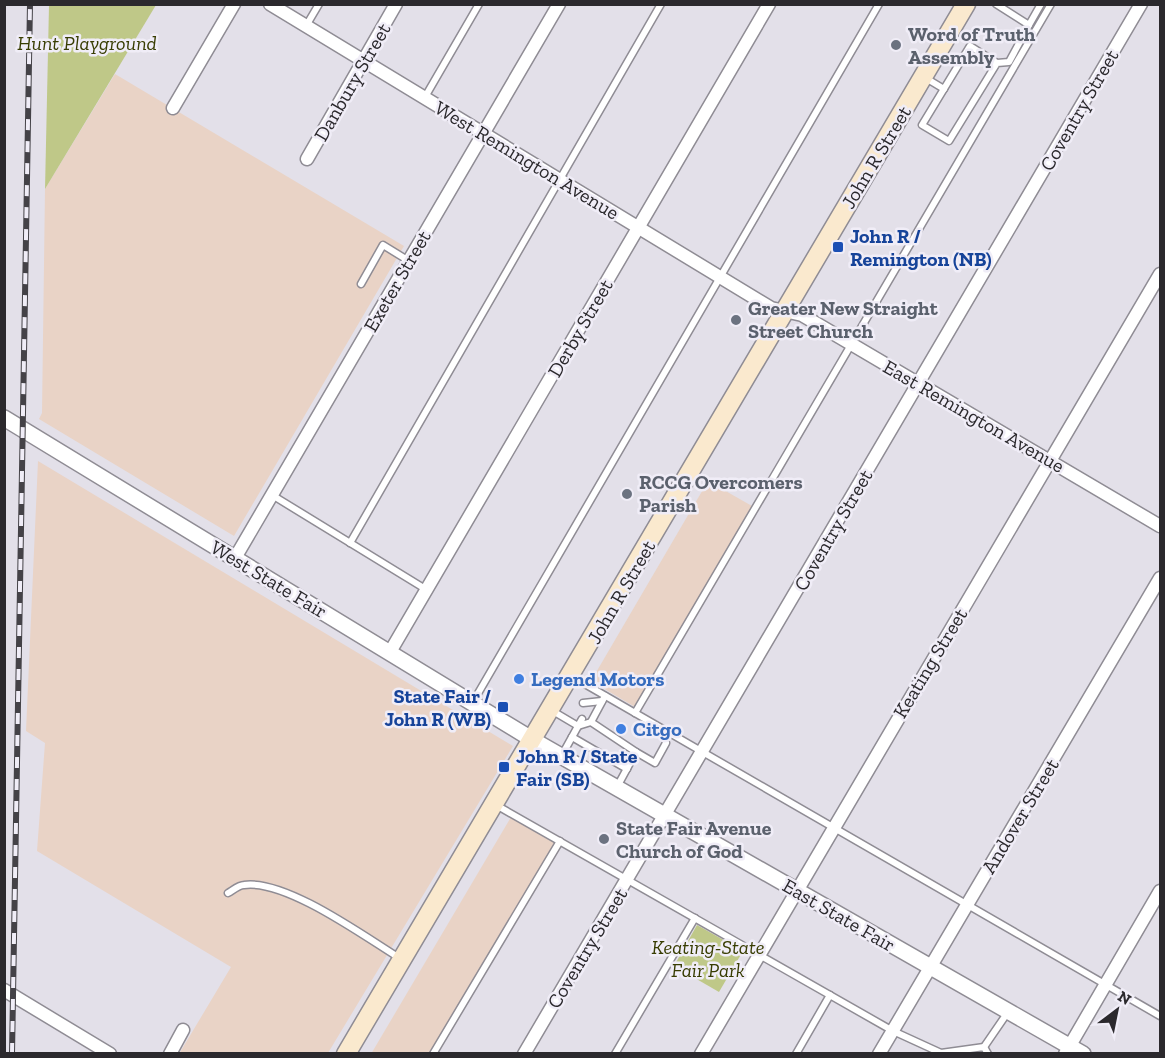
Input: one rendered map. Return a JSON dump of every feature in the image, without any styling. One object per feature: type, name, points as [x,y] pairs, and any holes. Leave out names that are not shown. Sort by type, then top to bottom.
[{"type":"main road","name":"John R Street","points":[[346,1053],[495,805],[966,4]]},
{"type":"street","points":[[173,108],[234,4]]},
{"type":"street","name":"West Remington Avenue","points":[[270,4],[771,308],[785,311]]},
{"type":"street","name":"Danbury Street","points":[[307,159],[396,4]]},
{"type":"street","name":"Exeter Street","points":[[235,558],[559,4]]},
{"type":"street","name":"Derby Street","points":[[390,652],[769,4]]},
{"type":"street","name":"Coventry Street","points":[[524,1053],[666,816],[1141,4]]},
{"type":"street","name":"Keating Street","points":[[701,1053],[1161,274]]},
{"type":"street","name":"East Remington Avenue","points":[[785,311],[802,315],[1161,526]]},
{"type":"street","name":"West State Fair","points":[[4,418],[533,740]]},
{"type":"street","name":"Andover Street","points":[[879,1053],[1161,578]]},
{"type":"street","name":"East State Fair","points":[[533,740],[1008,1011],[1072,1051]]},
{"type":"street","points":[[1072,1051],[1106,984],[1161,891]]},
{"type":"street","points":[[4,990],[111,1053]]},
{"type":"street","points":[[170,1053],[183,1030]]},
{"type":"lane","points":[[306,27],[319,4]]},
{"type":"lane","points":[[424,98],[479,4]]},
{"type":"lane","points":[[350,543],[661,4]]},
{"type":"lane","points":[[472,703],[718,276],[879,4]]},
{"type":"lane","points":[[996,4],[1029,25]]},
{"type":"lane","points":[[997,63],[949,141],[922,125],[970,46],[997,63],[1009,62],[1041,4]]},
{"type":"lane","points":[[635,713],[1051,4]]},
{"type":"lane","points":[[923,77],[944,89]]},
{"type":"lane","points":[[361,284],[382,245],[409,261]]},
{"type":"lane","points":[[272,495],[427,590]]},
{"type":"lane","points":[[571,676],[604,699],[635,713],[1161,1016]]},
{"type":"lane","points":[[588,703],[604,699]]},
{"type":"lane","points":[[591,722],[604,699]]},
{"type":"lane","points":[[551,710],[577,721],[591,722],[656,763],[666,743]]},
{"type":"lane","points":[[561,756],[572,737],[577,721]]},
{"type":"lane","points":[[572,737],[594,746],[627,769]]},
{"type":"lane","points":[[616,788],[636,752]]},
{"type":"lane","points":[[495,805],[893,1031],[941,1053],[986,1050],[1008,1011]]},
{"type":"lane","points":[[434,1053],[560,841]]},
{"type":"lane","points":[[228,893],[243,885],[272,886],[302,899],[402,960]]},
{"type":"lane","points":[[615,1053],[696,918]]},
{"type":"lane","points":[[796,1053],[830,995]]},
{"type":"shaded area","points":[[115,74],[404,246],[234,536],[39,419],[42,413],[45,189]]},
{"type":"shaded area","points":[[38,461],[513,746],[328,1053],[179,1054],[231,967],[37,851],[45,743],[26,731]]},
{"type":"shaded area","points":[[708,481],[752,506],[635,707],[591,681]]},
{"type":"shaded area","points":[[511,817],[555,843],[430,1053],[371,1054]]},
{"type":"green space","name":"Hunt Playground","points":[[49,5],[156,5],[45,189]]},
{"type":"green space","name":"Keating-State Fair Park","points":[[697,925],[743,951],[719,992],[674,966]]},
{"type":"railway","points":[[12,1054],[30,4]]},
{"type":"place","name":"Word of Truth Assembly","points":[[896,45]]},
{"type":"place","name":"John R / Remington (NB)","points":[[838,247]]},
{"type":"place","name":"Greater New Straight Street Church","points":[[736,320]]},
{"type":"place","name":"RCCG Overcomers Parish","points":[[627,494]]},
{"type":"place","name":"Legend Motors","points":[[519,679]]},
{"type":"place","name":"State Fair / John R (WB)","points":[[503,707]]},
{"type":"place","name":"Citgo","points":[[621,729]]},
{"type":"place","name":"John R / State Fair (SB)","points":[[504,767]]},
{"type":"place","name":"State Fair Avenue Church of God","points":[[604,839]]}]
